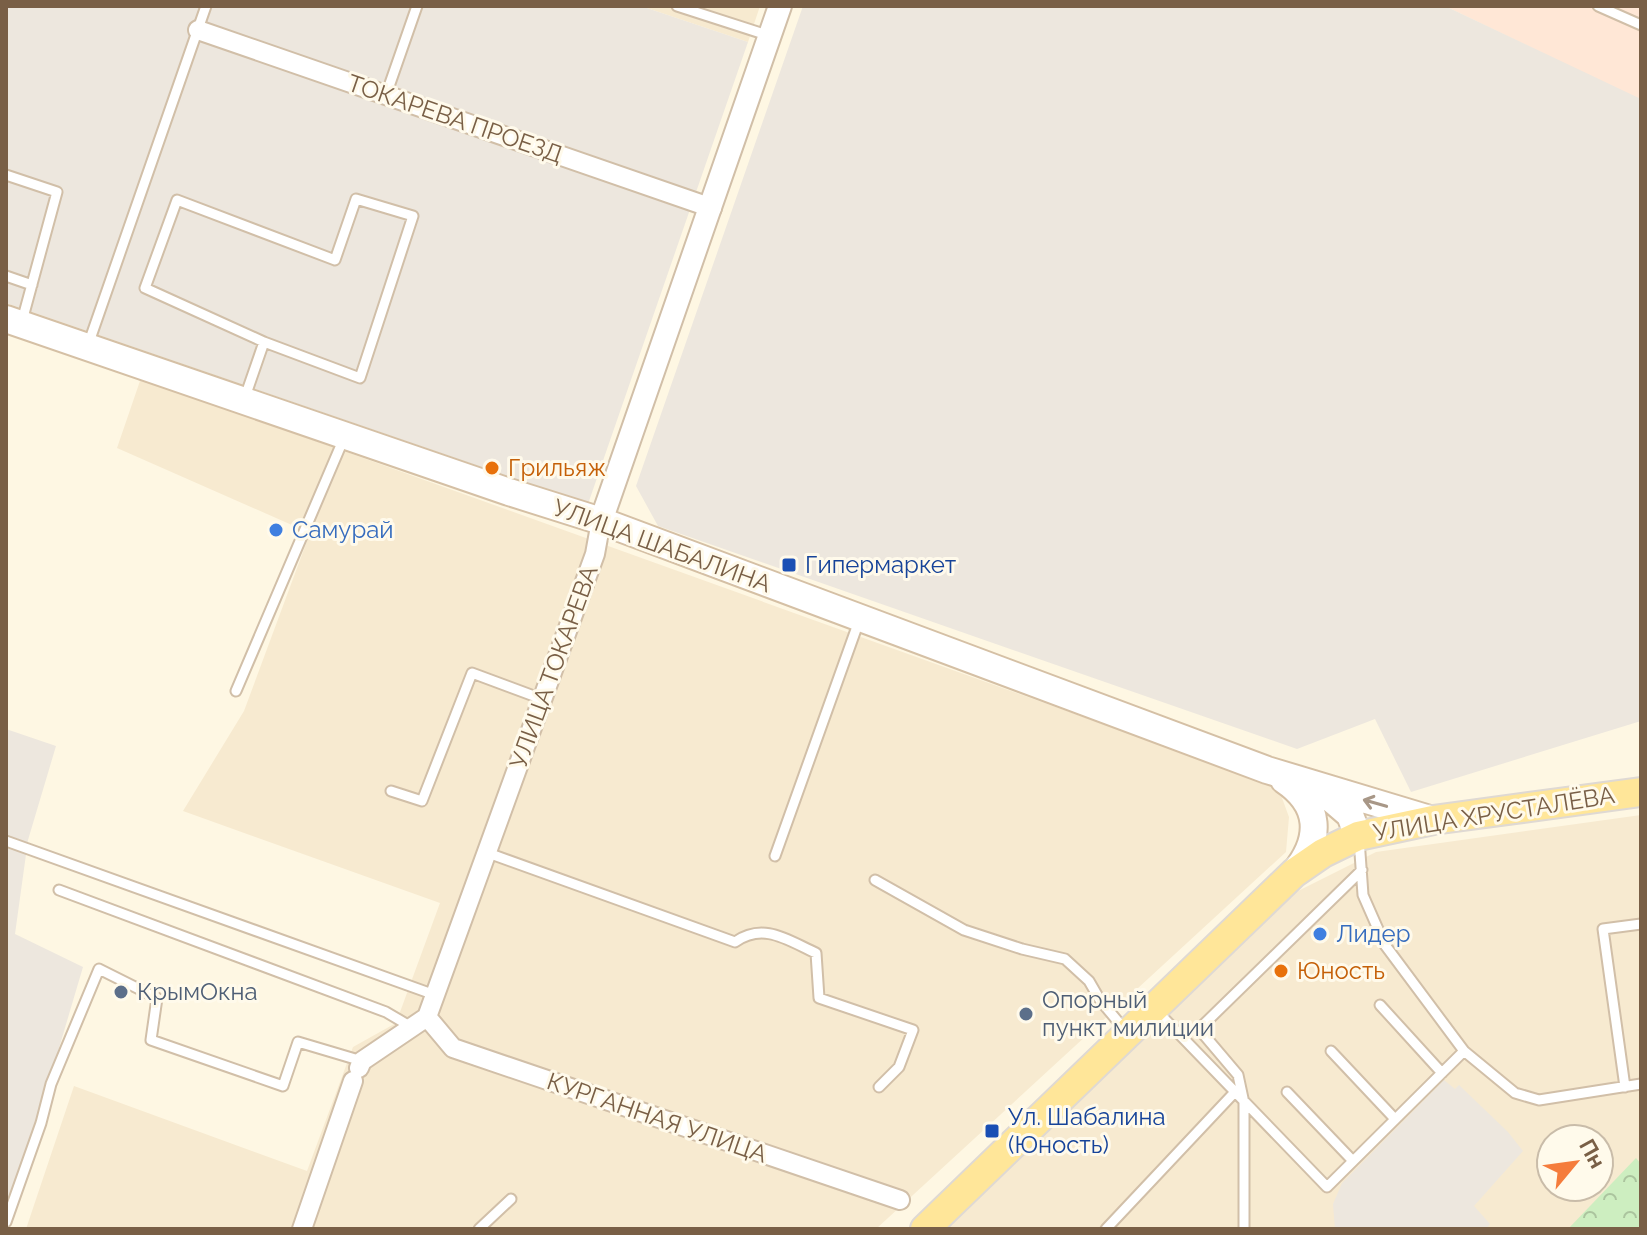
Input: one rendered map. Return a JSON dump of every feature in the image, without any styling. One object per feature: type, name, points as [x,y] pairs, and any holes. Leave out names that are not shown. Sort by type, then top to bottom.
[{"type":"main road","name":"УЛИЦА ШАБАЛИНА","points":[[14,321],[601,521],[1267,770],[1433,820]]},
{"type":"main road","name":"УЛИЦА ШАБАЛИНА","points":[[1267,770],[1303,793],[1313,815],[1312,844],[1305,860],[1294,873]]},
{"type":"main road","name":"УЛИЦА ШАБАЛИНА","points":[[1316,786],[1350,815],[1358,836]]},
{"type":"main road","name":"УЛИЦА ХРУСТАЛЁВА","points":[[925,1229],[1294,873],[1323,853],[1358,836],[1433,820],[1641,792]]},
{"type":"street","name":"УЛИЦА ТОКАРЕВА","points":[[420,1022],[435,995],[595,554],[601,521],[780,6]]},
{"type":"street","name":"ТОКАРЕВА ПРОЕЗД","points":[[198,30],[712,208]]},
{"type":"street","points":[[302,1229],[358,1070],[420,1022]]},
{"type":"street","name":"КУРГАННАЯ УЛИЦА","points":[[420,1022],[453,1048],[900,1200]]},
{"type":"lane","points":[[88,345],[206,6]]},
{"type":"lane","points":[[386,95],[417,6]]},
{"type":"lane","points":[[677,6],[770,36]]},
{"type":"lane","points":[[1598,6],[1641,25]]},
{"type":"lane","points":[[6,175],[57,192],[32,285],[14,321]]},
{"type":"lane","points":[[356,199],[413,216],[360,378],[264,342],[145,288],[177,200],[335,260],[356,199]]},
{"type":"lane","points":[[6,276],[32,285]]},
{"type":"lane","points":[[244,400],[264,342]]},
{"type":"lane","points":[[236,691],[346,435]]},
{"type":"lane","points":[[775,856],[860,618]]},
{"type":"lane","points":[[391,791],[422,801],[472,673],[542,699]]},
{"type":"lane","points":[[1358,836],[1363,895],[1385,945],[1464,1051],[1515,1093],[1539,1100],[1641,1084]]},
{"type":"lane","points":[[6,841],[435,995]]},
{"type":"lane","points":[[488,853],[735,942],[749,932],[775,934],[816,953],[819,998],[913,1030],[899,1067],[879,1087]]},
{"type":"lane","points":[[1186,1042],[1362,870]]},
{"type":"lane","points":[[875,880],[964,930],[1065,959],[1089,981],[1127,1033]]},
{"type":"lane","name":"КУРГАННАЯ УЛИЦА","points":[[59,890],[420,1022]]},
{"type":"lane","points":[[1625,1087],[1603,929],[1641,924]]},
{"type":"lane","points":[[6,1222],[41,1123],[51,1084],[99,969],[157,998],[151,1040],[283,1086],[298,1042],[358,1070]]},
{"type":"lane","points":[[1380,1005],[1442,1073]]},
{"type":"lane","points":[[1154,1007],[1327,1187],[1464,1051]]},
{"type":"lane","points":[[1199,1029],[1238,1075],[1244,1103],[1244,1229]]},
{"type":"lane","points":[[1331,1051],[1395,1119]]},
{"type":"lane","points":[[1287,1092],[1353,1161]]},
{"type":"lane","points":[[1106,1229],[1234,1093]]},
{"type":"lane","points":[[479,1229],[511,1199]]},
{"type":"shaded area","points":[[6,6],[641,6],[748,42],[588,504],[6,303]]},
{"type":"shaded area","points":[[641,6],[760,6],[748,42]]},
{"type":"shaded area","points":[[803,6],[1445,6],[1641,99],[1641,721],[1411,792],[1375,719],[1297,749],[658,526],[636,486]]},
{"type":"shaded area","points":[[1445,6],[1641,6],[1641,99],[1638,99]]},
{"type":"shaded area","points":[[141,378],[1278,787],[1289,817],[1286,852],[876,1229],[26,1229],[74,1086],[307,1171],[353,1047],[396,1023],[440,903],[183,811],[244,711],[310,533],[117,448]]},
{"type":"shaded area","points":[[6,729],[56,746],[28,840],[15,934],[83,967],[6,1227]]},
{"type":"shaded area","points":[[1641,815],[1641,1229],[947,1229],[1294,893],[1376,852]]},
{"type":"shaded area","points":[[1444,1080],[1455,1089],[1459,1085],[1508,1132],[1523,1151],[1474,1206],[1490,1224],[1486,1229],[1335,1229],[1333,1204],[1342,1183]]},
{"type":"green space","points":[[1636,1158],[1641,1164],[1641,1229],[1568,1229],[1593,1203],[1615,1203],[1615,1180]]},
{"type":"place","name":"Грильяж","points":[[492,468]]},
{"type":"place","name":"Самурай","points":[[276,530]]},
{"type":"place","name":"Гипермаркет","points":[[789,565]]},
{"type":"place","name":"Лидер","points":[[1320,934]]},
{"type":"place","name":"Юность","points":[[1281,971]]},
{"type":"place","name":"КрымОкна","points":[[121,992]]},
{"type":"place","name":"Опорный пункт милиции","points":[[1026,1014]]},
{"type":"place","name":"Ул. Шабалина (Юность)","points":[[992,1131]]}]
